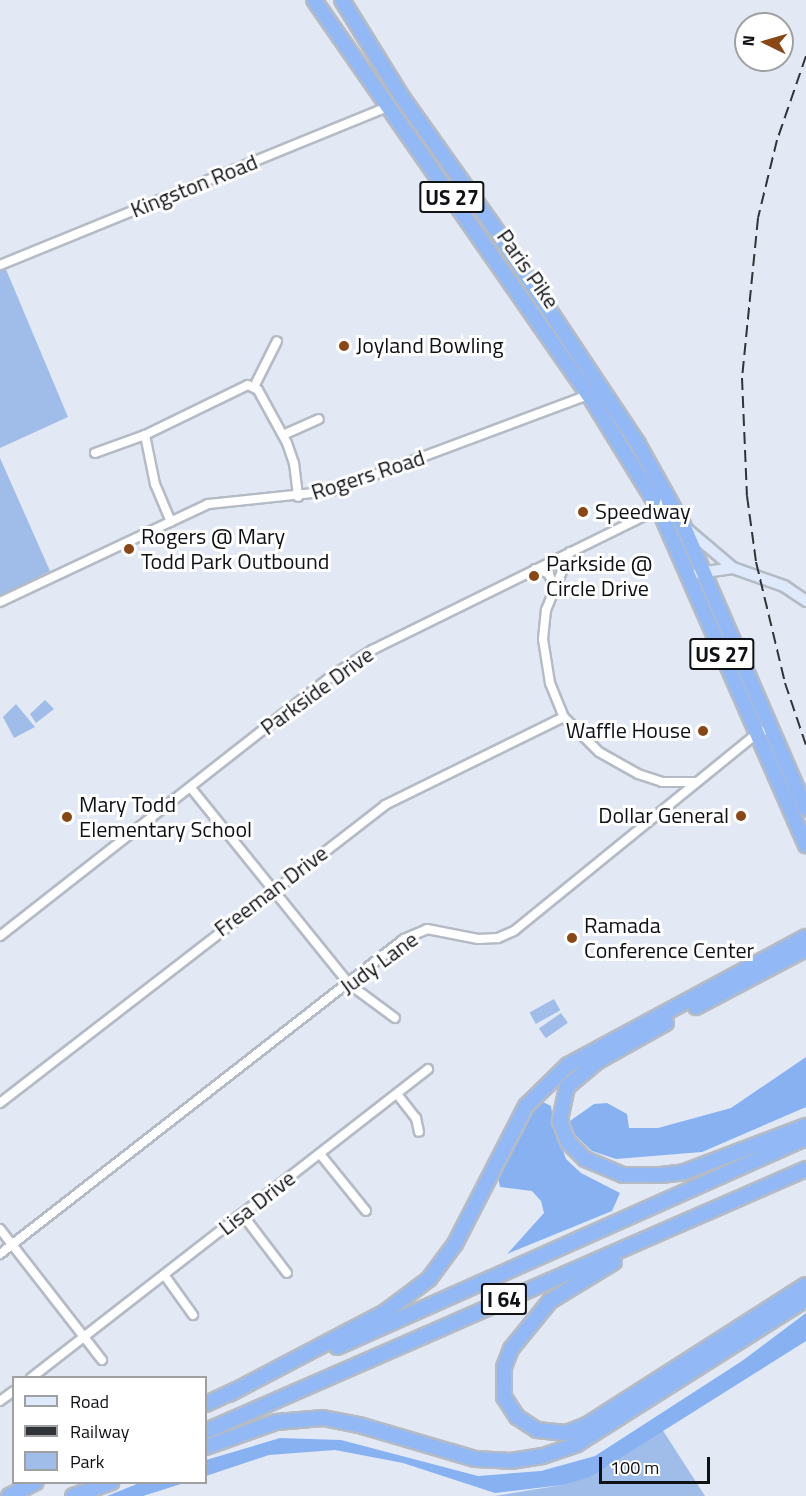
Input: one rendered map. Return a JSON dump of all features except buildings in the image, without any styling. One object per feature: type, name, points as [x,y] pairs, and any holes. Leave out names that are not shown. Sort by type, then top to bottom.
[{"type":"highway","name":"Paris Pike","points":[[314,0],[664,506]]},
{"type":"highway","name":"Paris Pike","points":[[342,0],[402,97],[601,386],[664,506],[688,574]]},
{"type":"highway","points":[[388,107],[402,97]]},
{"type":"highway","name":"US 27","points":[[664,506],[683,525],[806,809]]},
{"type":"highway","name":"US 27","points":[[688,574],[806,845]]},
{"type":"highway","points":[[229,1394],[385,1312],[429,1279],[455,1244],[526,1106],[568,1065],[806,937]]},
{"type":"highway","points":[[806,949],[582,1071],[567,1088],[559,1111],[563,1132],[576,1152],[604,1169],[637,1176],[684,1172],[806,1126]]},
{"type":"highway","name":"I 64","points":[[207,1404],[806,1138]]},
{"type":"highway","name":"I 64","points":[[207,1431],[547,1281],[671,1231],[806,1169]]},
{"type":"highway","points":[[671,1231],[575,1283],[550,1301],[521,1332],[504,1366],[502,1382],[510,1408],[527,1425],[556,1434],[587,1425],[806,1285]]},
{"type":"highway","points":[[207,1447],[276,1422],[323,1418],[359,1425],[475,1459],[511,1461],[543,1456],[577,1444],[806,1299]]},
{"type":"highway","points":[[9,1496],[32,1484]]},
{"type":"highway","points":[[64,1496],[88,1484]]},
{"type":"highway","points":[[73,1496],[106,1484]]},
{"type":"street","name":"Kingston Road","points":[[0,265],[388,107]]},
{"type":"street","points":[[254,387],[277,341]]},
{"type":"street","points":[[95,453],[145,435],[248,385],[254,387],[283,435],[294,463],[297,497]]},
{"type":"street","name":"Rogers Road","points":[[0,602],[215,502],[297,497],[331,491],[589,395],[601,386]]},
{"type":"street","points":[[283,435],[319,419]]},
{"type":"street","points":[[145,435],[154,484],[171,522]]},
{"type":"street","name":"Parkside Drive","points":[[0,936],[330,677],[372,650],[664,506]]},
{"type":"street","points":[[683,525],[733,568],[784,586],[806,600]]},
{"type":"street","points":[[570,552],[554,585],[543,625],[544,655],[564,717],[599,752],[638,774],[662,782],[696,782]]},
{"type":"street","points":[[688,574],[721,559]]},
{"type":"street","points":[[702,568],[733,568]]},
{"type":"street","points":[[712,592],[720,575],[733,568]]},
{"type":"street","points":[[535,569],[548,573],[554,585]]},
{"type":"street","name":"Freeman Drive","points":[[0,1103],[272,889],[385,805],[564,717]]},
{"type":"street","name":"Judy Lane","points":[[0,1254],[417,932],[446,931],[478,939],[498,938],[514,931],[756,734],[772,728]]},
{"type":"street","points":[[191,788],[349,984],[394,1018]]},
{"type":"street","name":"Lisa Drive","points":[[32,1376],[165,1276],[428,1069]]},
{"type":"street","points":[[398,1094],[416,1118],[419,1132]]},
{"type":"street","points":[[320,1155],[366,1211]]},
{"type":"street","points":[[242,1214],[287,1273]]},
{"type":"street","points":[[0,1228],[86,1336],[102,1360]]},
{"type":"street","points":[[165,1276],[193,1316]]},
{"type":"green space","points":[[5,267],[68,417],[0,448],[0,269]]},
{"type":"green space","points":[[0,458],[50,571],[0,596]]},
{"type":"green space","points":[[45,700],[54,709],[36,723],[30,714]]},
{"type":"green space","points":[[16,704],[35,727],[14,738],[3,717]]},
{"type":"green space","points":[[554,999],[560,1010],[536,1024],[530,1013]]},
{"type":"green space","points":[[561,1013],[568,1023],[546,1038],[539,1028]]},
{"type":"green space","points":[[662,1429],[705,1496],[495,1496],[562,1485]]},
{"type":"shaded area","points":[[806,1057],[806,1107],[702,1152],[616,1159],[592,1151],[574,1134],[570,1121],[594,1104],[607,1103],[627,1114],[629,1128],[658,1128],[731,1108]]},
{"type":"shaded area","points":[[539,1100],[551,1106],[554,1126],[566,1159],[581,1173],[620,1193],[612,1211],[507,1254],[544,1213],[541,1201],[532,1191],[500,1187],[498,1177]]},
{"type":"shaded area","points":[[806,1313],[806,1341],[590,1477],[562,1485],[495,1493],[403,1463],[335,1450],[269,1455],[207,1476],[207,1460],[280,1438],[341,1440],[478,1476],[541,1471],[595,1456],[742,1361]]},
{"type":"shaded area","points":[[137,1484],[181,1484],[143,1496],[107,1496]]},
{"type":"railway","points":[[806,56],[777,140],[758,218],[742,378],[747,496],[756,562],[785,683],[806,745]]},
{"type":"place","name":"Joyland Bowling","points":[[344,346]]},
{"type":"place","name":"Speedway","points":[[583,512]]},
{"type":"place","name":"Rogers @ Mary Todd Park Outbound","points":[[129,549]]},
{"type":"place","name":"Parkside @ Circle Drive","points":[[534,576]]},
{"type":"place","name":"Waffle House","points":[[703,731]]},
{"type":"place","name":"Dollar General","points":[[741,816]]},
{"type":"place","name":"Mary Todd Elementary School","points":[[67,817]]},
{"type":"place","name":"Ramada Conference Center","points":[[572,938]]}]
